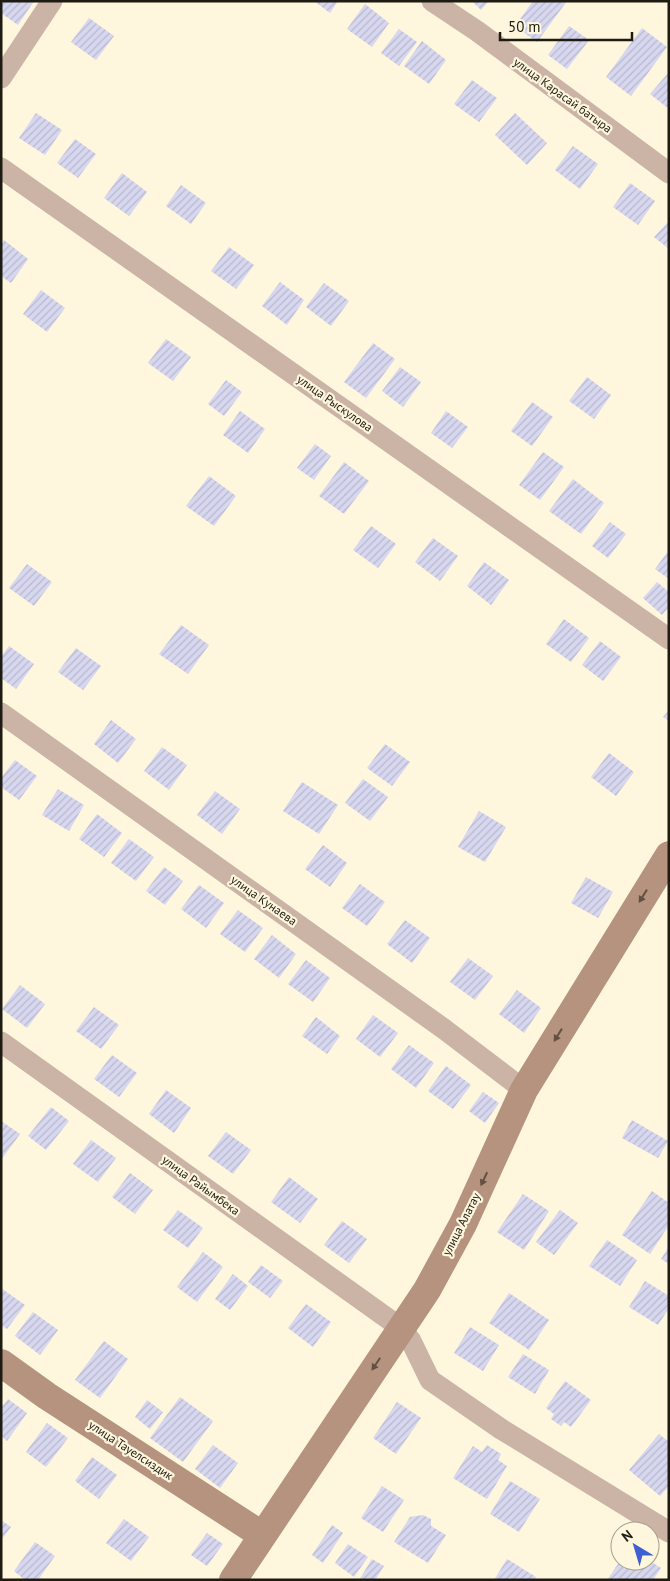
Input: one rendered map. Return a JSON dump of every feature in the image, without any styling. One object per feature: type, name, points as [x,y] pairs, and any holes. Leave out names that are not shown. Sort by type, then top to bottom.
[{"type":"street","points":[[1,78],[52,1]]},
{"type":"street","name":"улица Карасай батыра","points":[[432,1],[669,173]]},
{"type":"street","name":"улица Рыскулова","points":[[1,168],[669,639]]},
{"type":"street","name":"улица Кунаева","points":[[1,713],[444,1029],[524,1090]]},
{"type":"street","name":"улица Алатау","points":[[233,1580],[427,1290],[463,1224],[524,1090],[669,855]]},
{"type":"street","name":"улица Райымбека","points":[[1,1042],[400,1328],[411,1341],[430,1380],[501,1429],[669,1532]]},
{"type":"street","name":"улица Тауелсиздик","points":[[1,1363],[47,1396],[262,1535]]},
{"type":"building","points":[[1,1],[34,1],[18,25],[1,13]]},
{"type":"building","points":[[314,1],[338,1],[330,13]]},
{"type":"building","points":[[472,1],[489,1],[481,10]]},
{"type":"building","points":[[533,1],[567,1],[537,42],[515,26]]},
{"type":"building","points":[[365,4],[389,23],[372,47],[347,29]]},
{"type":"building","points":[[89,18],[114,36],[96,60],[71,42]]},
{"type":"building","points":[[569,26],[589,40],[567,69],[548,55]]},
{"type":"building","points":[[642,28],[667,47],[631,96],[606,77]]},
{"type":"building","points":[[399,29],[417,42],[399,66],[381,53]]},
{"type":"building","points":[[422,41],[446,60],[429,84],[404,66]]},
{"type":"building","points":[[669,72],[669,109],[650,94]]},
{"type":"building","points":[[472,80],[497,98],[479,122],[454,104]]},
{"type":"building","points":[[36,113],[62,130],[45,155],[19,138]]},
{"type":"building","points":[[515,113],[547,143],[527,165],[495,135]]},
{"type":"building","points":[[75,139],[96,154],[78,178],[57,163]]},
{"type":"building","points":[[573,146],[598,164],[580,189],[555,170]]},
{"type":"building","points":[[122,173],[147,192],[129,216],[104,198]]},
{"type":"building","points":[[630,183],[655,201],[638,225],[613,207]]},
{"type":"building","points":[[181,185],[206,203],[191,224],[166,206]]},
{"type":"building","points":[[669,221],[669,249],[654,237]]},
{"type":"building","points":[[4,240],[28,259],[11,283],[1,276],[1,244]]},
{"type":"building","points":[[229,247],[254,265],[236,289],[211,271]]},
{"type":"building","points":[[280,282],[304,300],[287,325],[262,306]]},
{"type":"building","points":[[324,283],[349,301],[331,326],[306,307]]},
{"type":"building","points":[[41,290],[65,308],[47,332],[23,314]]},
{"type":"building","points":[[166,339],[191,357],[173,381],[148,363]]},
{"type":"building","points":[[373,343],[395,359],[366,398],[344,382]]},
{"type":"building","points":[[400,367],[421,382],[403,407],[382,391]]},
{"type":"building","points":[[587,377],[611,395],[594,419],[569,401]]},
{"type":"building","points":[[226,380],[242,392],[224,416],[208,404]]},
{"type":"building","points":[[532,402],[553,417],[532,446],[511,431]]},
{"type":"building","points":[[240,411],[265,429],[248,453],[223,435]]},
{"type":"building","points":[[446,411],[468,427],[452,448],[431,433]]},
{"type":"building","points":[[315,444],[331,456],[314,480],[297,468]]},
{"type":"building","points":[[543,452],[564,467],[540,500],[519,485]]},
{"type":"building","points":[[344,462],[369,481],[344,514],[319,496]]},
{"type":"building","points":[[209,476],[236,496],[214,526],[186,506]]},
{"type":"building","points":[[573,479],[604,503],[581,534],[549,511]]},
{"type":"building","points":[[610,522],[626,534],[608,558],[592,546]]},
{"type":"building","points":[[371,526],[396,544],[378,568],[353,550]]},
{"type":"building","points":[[433,538],[458,556],[440,581],[415,562]]},
{"type":"building","points":[[669,550],[669,579],[655,569]]},
{"type":"building","points":[[484,562],[509,580],[491,605],[467,586]]},
{"type":"building","points":[[27,564],[52,582],[34,606],[9,588]]},
{"type":"building","points":[[657,582],[669,592],[669,607],[662,615],[643,598]]},
{"type":"building","points":[[564,619],[589,638],[571,662],[546,644]]},
{"type":"building","points":[[181,625],[209,645],[188,674],[159,654]]},
{"type":"building","points":[[600,641],[621,657],[603,681],[582,665]]},
{"type":"building","points":[[9,646],[34,664],[16,689],[1,678],[1,657]]},
{"type":"building","points":[[76,648],[101,666],[83,690],[58,672]]},
{"type":"building","points":[[669,710],[669,721],[663,717]]},
{"type":"building","points":[[111,720],[136,739],[118,763],[94,744]]},
{"type":"building","points":[[385,744],[410,762],[392,786],[367,768]]},
{"type":"building","points":[[162,747],[187,765],[169,790],[144,771]]},
{"type":"building","points":[[609,753],[634,772],[616,796],[591,777]]},
{"type":"building","points":[[15,760],[37,776],[19,800],[1,787],[1,778]]},
{"type":"building","points":[[363,779],[388,797],[370,821],[345,803]]},
{"type":"building","points":[[302,782],[338,805],[319,834],[283,811]]},
{"type":"building","points":[[58,789],[84,805],[69,831],[42,815]]},
{"type":"building","points":[[215,791],[240,809],[222,834],[197,815]]},
{"type":"building","points":[[479,811],[506,827],[485,862],[458,847]]},
{"type":"building","points":[[97,814],[122,833],[104,857],[79,839]]},
{"type":"building","points":[[129,839],[154,857],[136,881],[111,863]]},
{"type":"building","points":[[323,845],[347,863],[330,887],[305,869]]},
{"type":"building","points":[[164,867],[183,881],[165,905],[146,891]]},
{"type":"building","points":[[586,877],[613,892],[598,918],[571,903]]},
{"type":"building","points":[[360,884],[385,902],[367,926],[342,908]]},
{"type":"building","points":[[199,885],[224,903],[206,928],[181,909]]},
{"type":"building","points":[[238,910],[263,928],[245,952],[220,934]]},
{"type":"building","points":[[405,920],[430,938],[412,963],[387,944]]},
{"type":"building","points":[[272,935],[296,954],[279,978],[254,959]]},
{"type":"building","points":[[468,958],[493,976],[475,1000],[450,982]]},
{"type":"building","points":[[306,960],[330,978],[313,1002],[288,984]]},
{"type":"building","points":[[20,985],[45,1004],[27,1028],[2,1009]]},
{"type":"building","points":[[517,990],[541,1008],[524,1033],[499,1014]]},
{"type":"building","points":[[94,1007],[119,1025],[101,1049],[76,1031]]},
{"type":"building","points":[[373,1015],[398,1033],[380,1057],[356,1039]]},
{"type":"building","points":[[316,1017],[340,1036],[327,1054],[302,1036]]},
{"type":"building","points":[[409,1045],[434,1063],[416,1088],[391,1069]]},
{"type":"building","points":[[112,1055],[137,1073],[119,1097],[94,1079]]},
{"type":"building","points":[[446,1066],[471,1085],[453,1109],[428,1091]]},
{"type":"building","points":[[166,1090],[191,1108],[174,1133],[149,1114]]},
{"type":"building","points":[[483,1092],[499,1103],[485,1123],[469,1111]]},
{"type":"building","points":[[51,1107],[69,1121],[46,1150],[28,1136]]},
{"type":"building","points":[[632,1120],[668,1141],[658,1158],[622,1138]]},
{"type":"building","points":[[1,1121],[20,1134],[1,1160]]},
{"type":"building","points":[[226,1132],[251,1150],[233,1174],[208,1156]]},
{"type":"building","points":[[91,1140],[116,1158],[98,1182],[73,1164]]},
{"type":"building","points":[[130,1173],[153,1190],[135,1214],[112,1197]]},
{"type":"building","points":[[289,1177],[318,1199],[300,1223],[271,1202]]},
{"type":"building","points":[[652,1191],[669,1203],[669,1225],[650,1254],[622,1235]]},
{"type":"building","points":[[523,1194],[549,1211],[524,1250],[497,1232]]},
{"type":"building","points":[[178,1210],[203,1228],[188,1248],[163,1230]]},
{"type":"building","points":[[560,1210],[578,1223],[554,1255],[536,1242]]},
{"type":"building","points":[[342,1221],[367,1239],[349,1263],[324,1245]]},
{"type":"building","points":[[607,1240],[637,1260],[620,1286],[589,1266]]},
{"type":"building","points":[[669,1246],[669,1264],[661,1259]]},
{"type":"building","points":[[203,1252],[223,1267],[197,1302],[177,1287]]},
{"type":"building","points":[[261,1265],[283,1281],[270,1298],[248,1282]]},
{"type":"building","points":[[233,1274],[248,1286],[230,1310],[215,1299]]},
{"type":"building","points":[[645,1281],[669,1296],[669,1308],[658,1325],[629,1307]]},
{"type":"building","points":[[1,1288],[25,1305],[7,1329],[1,1325]]},
{"type":"building","points":[[509,1293],[549,1320],[529,1350],[489,1323]]},
{"type":"building","points":[[306,1304],[331,1322],[313,1347],[288,1328]]},
{"type":"building","points":[[33,1312],[58,1330],[40,1355],[15,1336]]},
{"type":"building","points":[[470,1327],[499,1345],[483,1371],[454,1353]]},
{"type":"building","points":[[104,1341],[128,1359],[100,1398],[75,1380]]},
{"type":"building","points":[[523,1354],[549,1370],[535,1394],[508,1377]]},
{"type":"building","points":[[565,1381],[591,1400],[571,1427],[564,1422],[561,1426],[551,1419],[554,1414],[546,1408]]},
{"type":"building","points":[[180,1397],[213,1421],[183,1462],[150,1438]]},
{"type":"building","points":[[8,1399],[27,1413],[7,1441],[1,1436],[1,1408]]},
{"type":"building","points":[[147,1400],[163,1412],[150,1429],[135,1417]]},
{"type":"building","points":[[397,1402],[421,1418],[396,1454],[373,1438]]},
{"type":"building","points":[[47,1423],[68,1438],[46,1467],[26,1452]]},
{"type":"building","points":[[659,1434],[669,1442],[669,1486],[660,1496],[629,1470]]},
{"type":"building","points":[[213,1445],[238,1463],[220,1488],[195,1469]]},
{"type":"building","points":[[487,1445],[501,1454],[498,1460],[507,1466],[487,1499],[453,1478],[473,1446],[482,1452]]},
{"type":"building","points":[[92,1457],[117,1475],[99,1499],[75,1481]]},
{"type":"building","points":[[510,1481],[540,1499],[519,1532],[490,1514]]},
{"type":"building","points":[[382,1486],[404,1500],[383,1532],[361,1518]]},
{"type":"building","points":[[423,1515],[431,1519],[431,1526],[446,1535],[428,1563],[394,1542],[410,1517]]},
{"type":"building","points":[[124,1519],[149,1537],[131,1561],[106,1543]]},
{"type":"building","points":[[1,1520],[11,1527],[1,1540]]},
{"type":"building","points":[[332,1525],[343,1533],[323,1563],[312,1555]]},
{"type":"building","points":[[207,1533],[223,1544],[207,1566],[191,1555]]},
{"type":"building","points":[[35,1542],[55,1556],[38,1580],[25,1580],[14,1571]]},
{"type":"building","points":[[348,1544],[368,1557],[354,1577],[335,1563]]},
{"type":"building","points":[[372,1559],[384,1566],[375,1580],[359,1580]]},
{"type":"building","points":[[507,1559],[536,1577],[534,1580],[494,1580]]},
{"type":"building","points":[[613,1571],[659,1571],[653,1580],[607,1580]]}]
